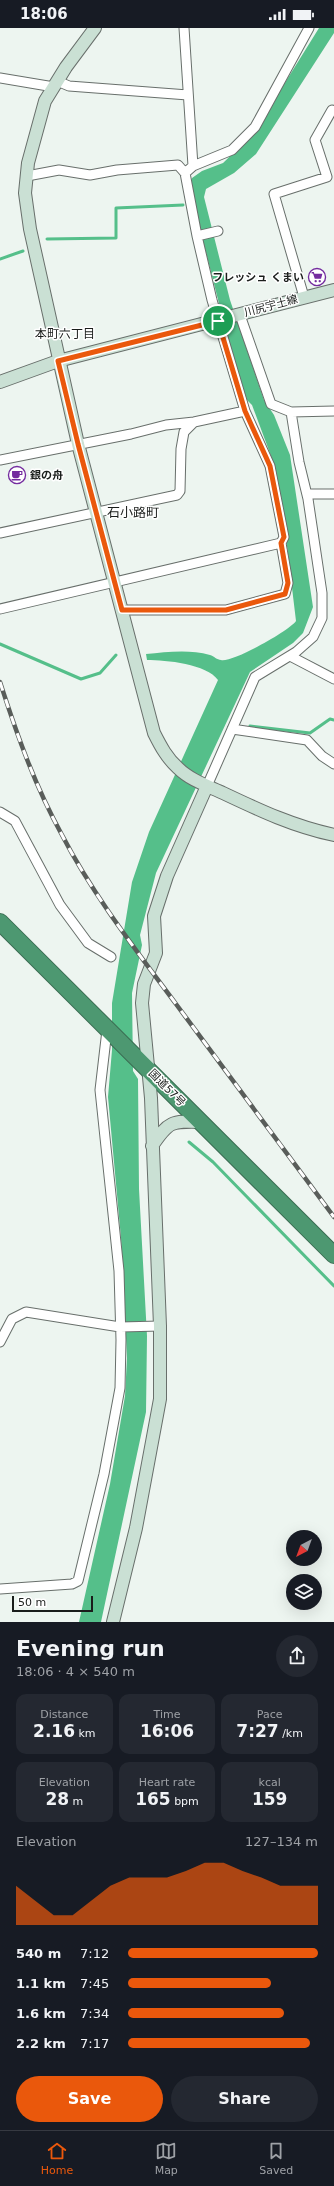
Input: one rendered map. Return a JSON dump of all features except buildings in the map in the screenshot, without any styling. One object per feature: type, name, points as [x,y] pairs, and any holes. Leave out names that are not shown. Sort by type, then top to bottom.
[{"type":"highway","name":"国道57号","points":[[0,922],[334,1255]]},
{"type":"street","points":[[95,28],[45,101],[38,125],[27,176],[25,193],[30,229],[58,361],[78,444],[154,733],[164,753],[178,769],[194,780],[279,820],[298,827],[334,835]]},
{"type":"street","points":[[184,28],[193,166]]},
{"type":"street","points":[[185,173],[193,166],[232,150],[255,127],[309,28]]},
{"type":"street","points":[[0,78],[69,86],[188,95]]},
{"type":"street","points":[[304,297],[274,194],[327,176],[315,140],[332,110]]},
{"type":"street","points":[[27,176],[59,170],[90,175],[117,170],[178,166],[185,173],[197,236],[245,411],[270,466],[284,537],[281,543],[288,583],[285,594],[226,610],[122,610]]},
{"type":"street","points":[[197,236],[218,231]]},
{"type":"street","name":"川尻宇土線","points":[[0,382],[58,361],[334,290]]},
{"type":"street","points":[[238,315],[271,404],[291,412],[334,411]]},
{"type":"street","points":[[0,460],[130,434],[166,425],[194,422],[245,411]]},
{"type":"street","points":[[113,1622],[141,1502],[160,1399],[156,1326],[152,1146],[143,1063],[142,1003],[144,984],[156,953],[154,916],[167,876],[255,676],[290,656],[313,637],[322,618],[322,593],[307,494],[299,462],[291,412]]},
{"type":"street","points":[[0,532],[177,495],[180,491],[180,449],[184,432],[194,422]]},
{"type":"street","points":[[307,494],[334,494]]},
{"type":"street","points":[[0,609],[281,543]]},
{"type":"street","points":[[290,656],[334,679]]},
{"type":"street","points":[[232,729],[307,740],[322,756],[334,764]]},
{"type":"street","points":[[1,815],[15,821],[60,905],[88,943],[111,957]]},
{"type":"street","points":[[0,1589],[72,1584],[78,1581],[104,1474],[120,1388],[122,1327],[115,1223],[100,1090],[107,1030]]},
{"type":"street","points":[[152,1146],[164,1128],[177,1122],[201,1122]]},
{"type":"street","points":[[0,1342],[12,1319],[26,1312],[122,1327],[156,1326]]},
{"type":"shaded area","points":[[319,28],[334,28],[334,33],[256,154],[234,173],[206,189],[204,197],[230,300],[264,400],[274,415],[290,455],[313,607],[303,633],[293,643],[250,672],[156,873],[140,935],[142,945],[132,993],[133,1071],[138,1079],[139,1189],[147,1336],[146,1412],[101,1622],[79,1622],[110,1484],[125,1396],[127,1358],[121,1238],[108,1097],[112,1050],[112,1003],[132,882],[149,832],[218,680],[205,670],[186,664],[147,660],[146,654],[194,652],[210,655],[220,660],[227,660],[248,652],[272,639],[296,621],[283,513],[271,456],[252,405],[246,399],[225,327],[189,186],[192,178],[202,171],[223,163],[253,134]]},
{"type":"waterway","points":[[47,239],[116,238],[116,208],[183,205]]},
{"type":"waterway","points":[[0,259],[23,251]]},
{"type":"waterway","points":[[0,644],[81,679],[100,673],[116,655]]},
{"type":"waterway","points":[[250,726],[310,733],[330,719],[334,720]]},
{"type":"waterway","points":[[189,1142],[213,1162],[334,1286]]},
{"type":"railway","points":[[0,682],[20,741],[43,798],[87,879],[131,943],[334,1217]]},
{"type":"place","name":"フレッシュ くまい","points":[[317,277]]},
{"type":"place","name":"銀の舟","points":[[17,475]]},
{"type":"district","name":"本町六丁目","points":[[65,334]]},
{"type":"district","name":"石小路町","points":[[133,512]]},
{"type":"route","points":[[218,321],[245,411],[270,466],[284,537],[281,543],[288,583],[285,594],[226,610],[122,610],[78,444],[58,361],[218,321]]}]
